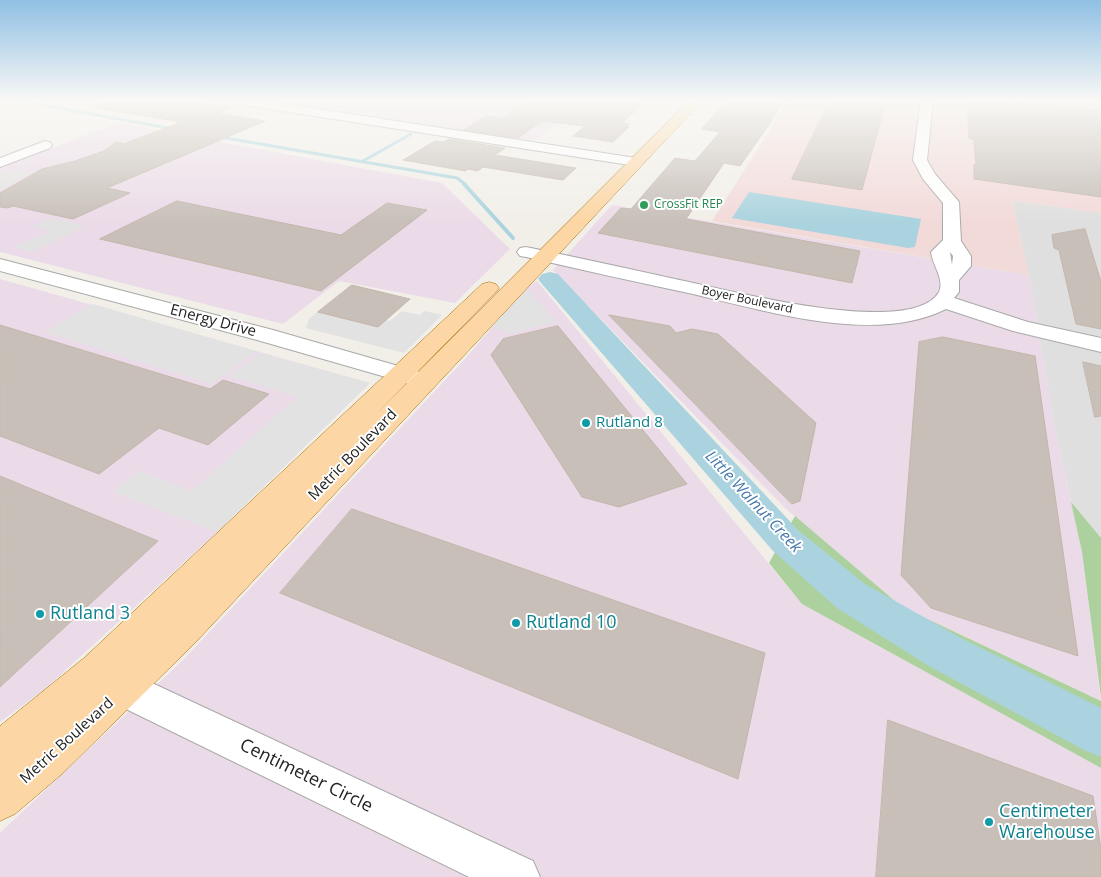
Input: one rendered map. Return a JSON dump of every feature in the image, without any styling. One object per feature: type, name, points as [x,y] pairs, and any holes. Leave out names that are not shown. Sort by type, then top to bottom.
[{"type":"main road","name":"Metric Boulevard","points":[[629,161],[646,141]]},
{"type":"main road","name":"Metric Boulevard","points":[[3,791],[53,755],[111,679],[651,141]]},
{"type":"main road","name":"Metric Boulevard","points":[[0,752],[34,725],[111,679]]},
{"type":"street","points":[[500,141],[629,161]]},
{"type":"street","points":[[922,141],[920,160],[928,176],[952,202],[952,241],[962,256],[962,266],[950,279],[949,292],[943,301],[982,316],[1033,331],[1101,345]]},
{"type":"street","points":[[0,163],[46,145]]},
{"type":"street","name":"Boyer Boulevard","points":[[536,254],[802,312],[842,318],[882,319],[908,315],[928,309],[943,301]]},
{"type":"street","name":"Energy Drive","points":[[0,265],[265,335],[413,378]]},
{"type":"street","name":"Centimeter Circle","points":[[111,679],[517,877]]},
{"type":"shaded area","points":[[71,141],[215,141],[442,183],[510,249],[455,303],[339,281],[283,324],[0,252],[0,169]]},
{"type":"shaded area","points":[[763,141],[1101,141],[1101,213],[1012,200],[1029,275],[712,221]]},
{"type":"shaded area","points":[[3,171],[32,172],[0,190],[0,173]]},
{"type":"shaded area","points":[[1012,200],[1101,213],[1101,697],[1082,551],[1054,424],[1029,275]]},
{"type":"shaded area","points":[[612,205],[1029,275],[1054,424],[1082,552],[1101,701],[902,607],[786,509],[553,270]]},
{"type":"shaded area","points":[[52,218],[86,226],[31,252],[14,247],[50,231],[33,226]]},
{"type":"shaded area","points":[[0,279],[370,383],[217,532],[46,688],[0,722]]},
{"type":"shaded area","points":[[537,281],[802,604],[1101,768],[1101,877],[0,877],[0,833],[186,657],[463,361],[526,288]]},
{"type":"shaded area","points":[[526,288],[556,322],[509,334],[493,326]]},
{"type":"shaded area","points":[[93,304],[256,351],[212,384],[44,332]]},
{"type":"shaded area","points":[[326,305],[390,321],[402,311],[420,315],[424,311],[442,315],[404,353],[306,328],[309,319]]},
{"type":"shaded area","points":[[260,353],[370,383],[217,532],[113,492],[139,471],[192,491],[297,397],[229,376]]},
{"type":"green space","points":[[1071,502],[1101,538],[1101,697],[1082,552]]},
{"type":"green space","points":[[795,516],[902,607],[1101,701],[1101,768],[802,604],[769,563]]},
{"type":"water","points":[[749,192],[921,219],[915,247],[908,248],[732,218]]},
{"type":"building","points":[[132,141],[218,141],[107,188],[130,193],[73,219],[13,206],[8,208],[0,207],[0,193],[42,169],[75,161],[104,151],[116,142],[124,144]]},
{"type":"building","points":[[435,141],[461,141],[505,148],[495,155],[576,168],[563,180],[483,167],[478,171],[468,169],[466,171],[403,160]]},
{"type":"building","points":[[712,141],[758,141],[740,166],[724,163],[686,219],[860,251],[852,283],[598,233],[621,208],[631,209],[675,158],[695,161]]},
{"type":"building","points":[[810,141],[875,141],[862,190],[792,179]]},
{"type":"building","points":[[974,141],[1101,141],[1101,197],[974,179],[974,165],[976,164]]},
{"type":"building","points":[[177,201],[341,235],[387,203],[427,210],[321,291],[100,239]]},
{"type":"building","points":[[1085,229],[1101,282],[1101,329],[1076,324],[1059,250],[1054,248],[1052,235]]},
{"type":"building","points":[[352,285],[410,299],[378,327],[318,312]]},
{"type":"building","points":[[609,315],[670,326],[676,333],[692,329],[718,334],[816,423],[800,501],[792,504]]},
{"type":"building","points":[[0,325],[210,389],[223,380],[269,394],[208,445],[159,428],[99,474],[0,436]]},
{"type":"building","name":"Rutland 8","points":[[558,326],[687,484],[619,507],[582,497],[491,355],[503,339]]},
{"type":"building","points":[[943,337],[1035,356],[1078,656],[931,608],[901,575],[919,342]]},
{"type":"building","points":[[1083,362],[1101,366],[1101,416],[1095,417]]},
{"type":"building","name":"Rutland 3","points":[[0,476],[158,541],[0,687]]},
{"type":"building","name":"Rutland 10","points":[[352,509],[765,653],[738,779],[280,593]]},
{"type":"building","name":"Centimeter Warehouse","points":[[888,720],[1093,796],[1101,849],[1101,877],[876,877]]},
{"type":"waterway","name":"Little Walnut Creek","points":[[243,141],[457,178],[466,185]]},
{"type":"waterway","name":"Little Walnut Creek","points":[[363,161],[399,141]]},
{"type":"waterway","name":"Little Walnut Creek","points":[[464,184],[513,238]]},
{"type":"waterway","name":"Little Walnut Creek","points":[[550,279],[786,541],[851,596],[945,652],[1101,733]]},
{"type":"place","name":"CrossFit REP","points":[[644,205]]},
{"type":"place","name":"Rutland 8","points":[[586,423]]},
{"type":"place","name":"Rutland 3","points":[[40,614]]},
{"type":"place","name":"Rutland 10","points":[[516,623]]},
{"type":"place","name":"Centimeter Warehouse","points":[[989,822]]}]
